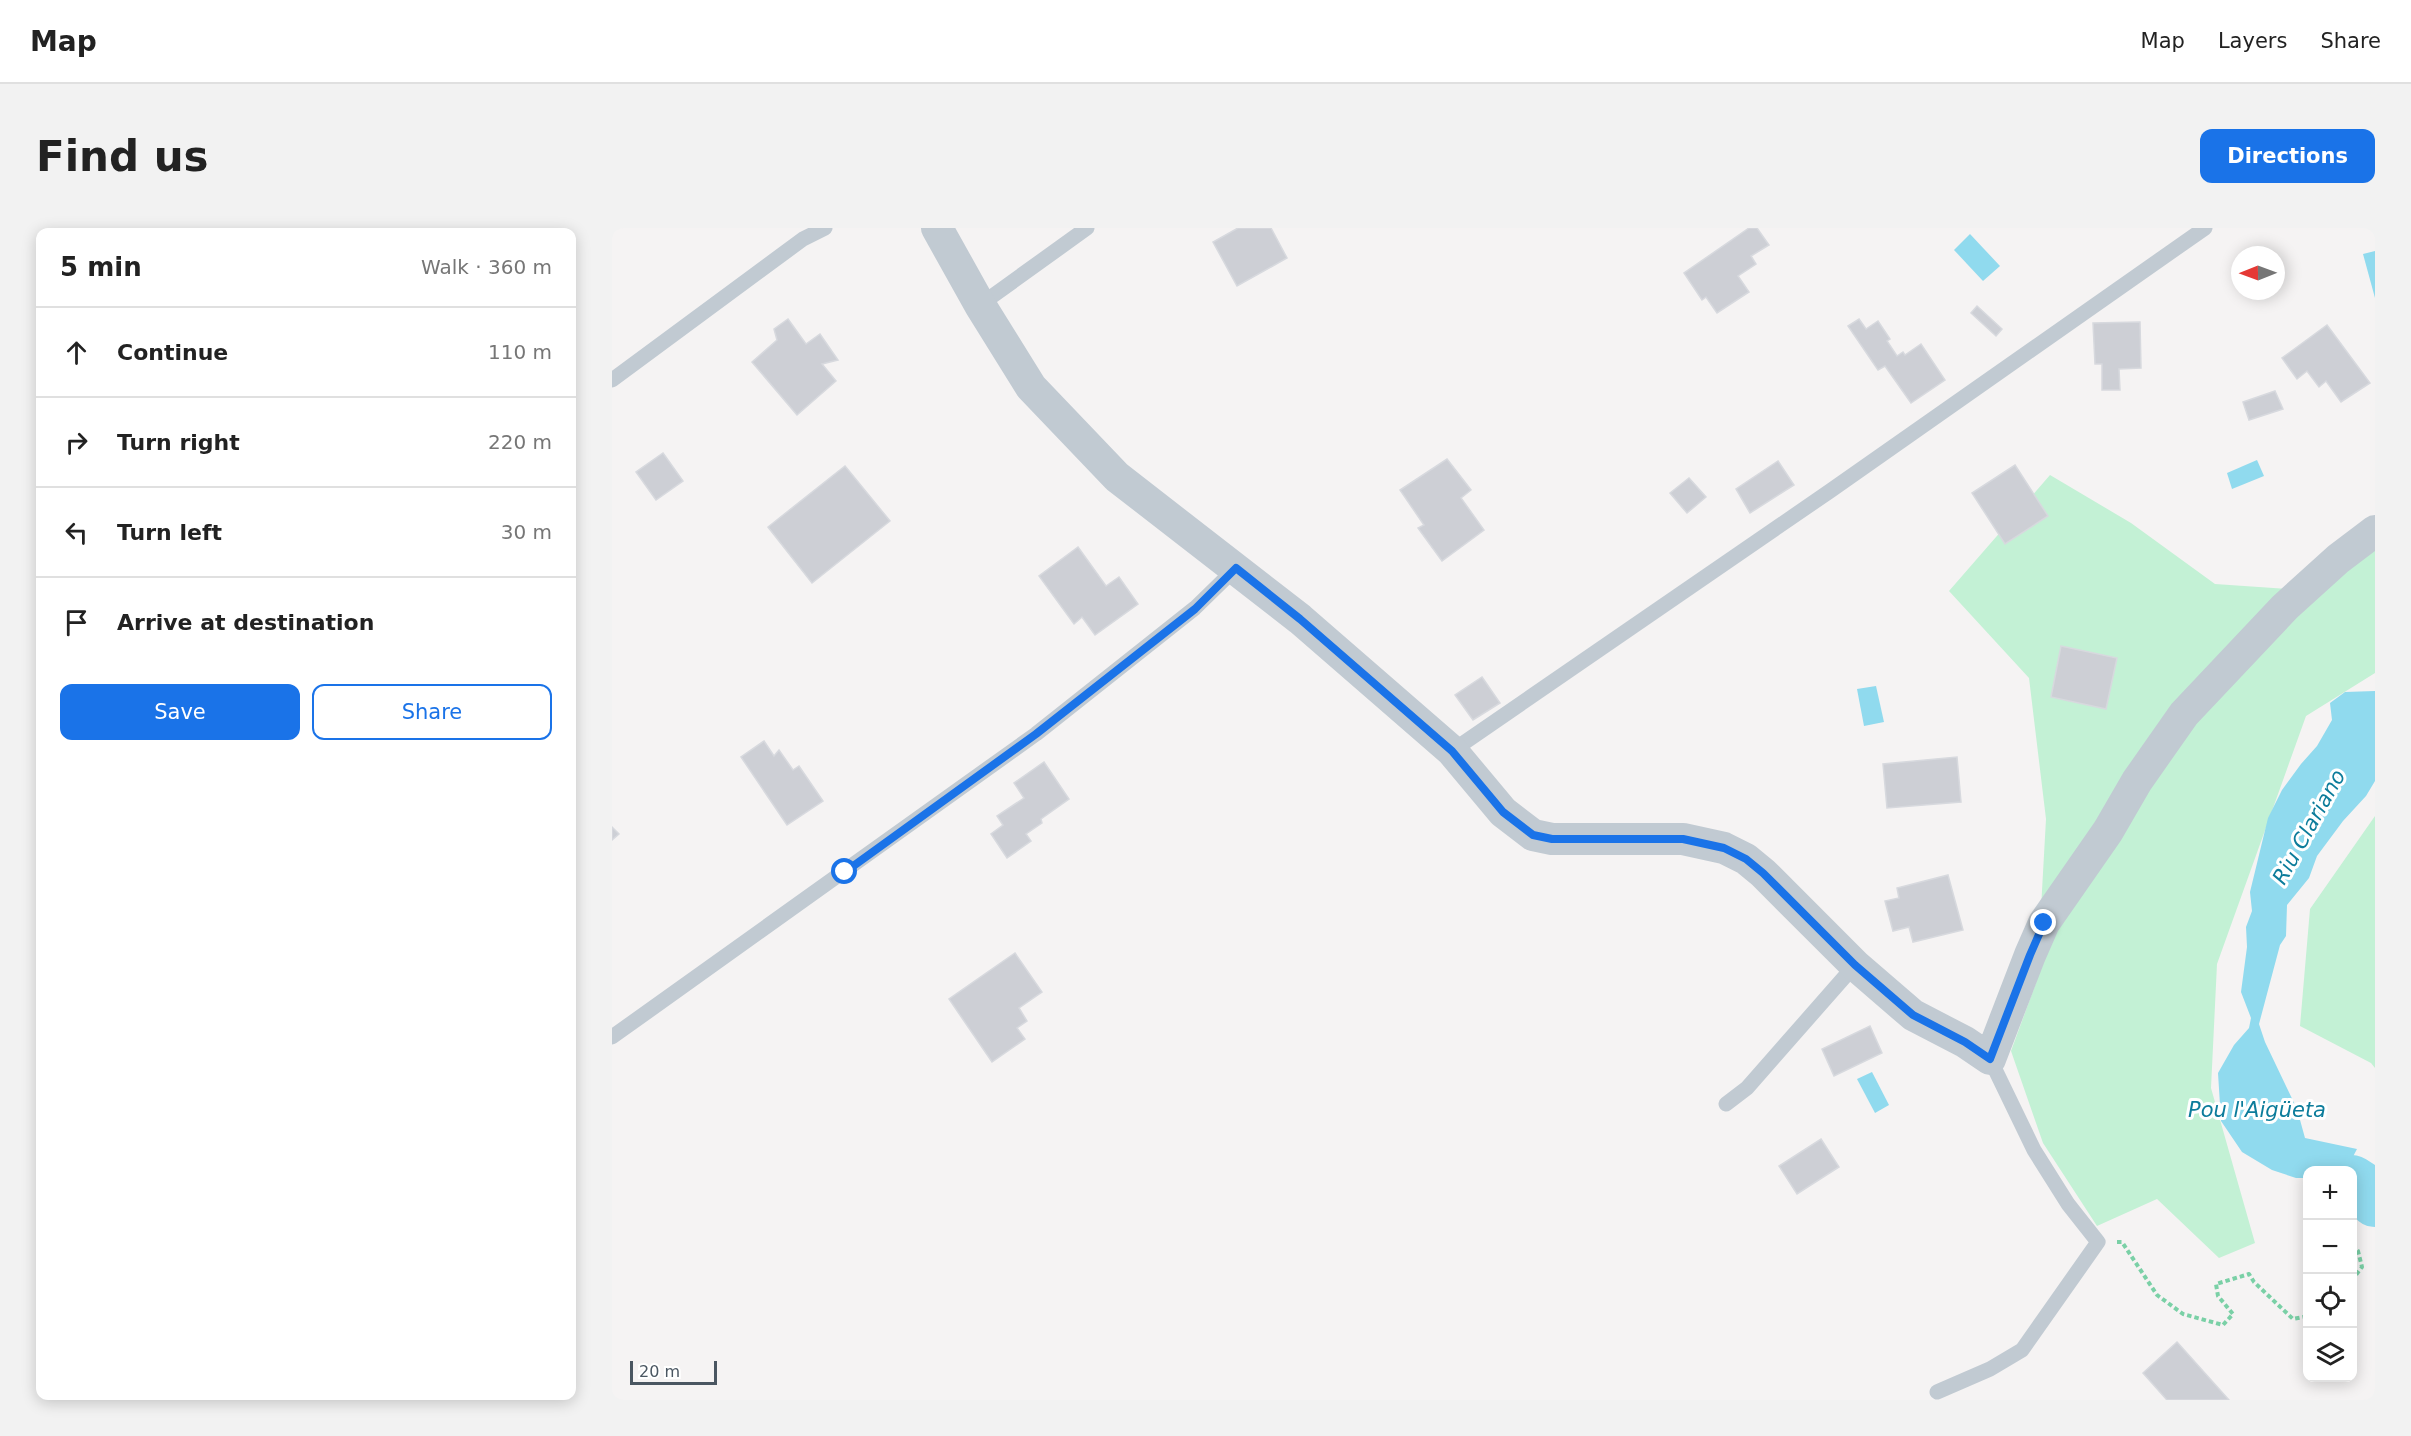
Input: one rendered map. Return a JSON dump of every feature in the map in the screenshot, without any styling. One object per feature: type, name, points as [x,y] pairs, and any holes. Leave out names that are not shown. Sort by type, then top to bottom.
[{"type":"street","points":[[937,228],[980,305],[1031,387],[1078,439],[1117,477],[1300,619],[1452,751],[1503,812],[1533,835],[1552,839],[1683,839],[1724,848],[1746,859],[1763,873],[1855,965],[1913,1015],[1965,1042],[1990,1059],[2044,923],[2108,831],[2137,781],[2184,714],[2285,607],[2338,558],[2375,531]]},
{"type":"lane","points":[[612,380],[803,239],[825,228]]},
{"type":"lane","points":[[980,305],[1087,228]]},
{"type":"lane","points":[[1452,751],[1830,491],[2205,228]]},
{"type":"lane","points":[[612,1037],[1036,734],[1195,609],[1236,568]]},
{"type":"lane","points":[[1726,1104],[1747,1088],[1855,965]]},
{"type":"lane","points":[[1938,1392],[1990,1369],[2022,1350],[2098,1242],[2068,1204],[2034,1150],[1990,1059]]},
{"type":"path","points":[[2098,1242],[2122,1242],[2157,1295],[2183,1314],[2223,1325],[2233,1314],[2218,1296],[2216,1284],[2249,1274],[2254,1282],[2293,1319],[2303,1317]]},
{"type":"path","points":[[2357,1250],[2362,1268],[2357,1274]]},
{"type":"green space","points":[[2050,475],[2131,523],[2215,584],[2316,591],[2375,543],[2375,673],[2306,716],[2217,964],[2211,1088],[2255,1243],[2219,1258],[2157,1199],[2097,1226],[2043,1143],[2011,1051],[2037,980],[2046,819],[2029,678],[1949,591]]},
{"type":"green space","points":[[2375,816],[2375,1068],[2371,1063],[2300,1026],[2310,909]]},
{"type":"water","points":[[1970,234],[2000,266],[1983,281],[1954,250]]},
{"type":"water","points":[[2375,251],[2375,298],[2363,254]]},
{"type":"water","points":[[2257,460],[2264,476],[2232,489],[2227,473]]},
{"type":"water","points":[[1876,686],[1884,722],[1864,726],[1857,689]]},
{"type":"water","name":"Pou l'Aigüeta","points":[[2375,691],[2375,781],[2366,796],[2343,821],[2317,856],[2309,878],[2287,905],[2286,936],[2280,945],[2259,1024],[2265,1042],[2297,1109],[2305,1138],[2357,1149],[2348,1166],[2303,1166],[2303,1178],[2296,1178],[2272,1170],[2242,1152],[2221,1121],[2218,1073],[2234,1045],[2249,1028],[2251,1018],[2241,992],[2247,947],[2246,927],[2252,911],[2250,892],[2268,818],[2282,790],[2317,746],[2332,720],[2330,703],[2345,692]]},
{"type":"water","points":[[1872,1072],[1889,1105],[1875,1113],[1857,1079]]},
{"type":"building","points":[[1238,228],[1271,228],[1287,258],[1237,286],[1213,242]]},
{"type":"building","points":[[1749,228],[1757,228],[1769,245],[1751,256],[1756,264],[1738,276],[1749,292],[1717,313],[1706,297],[1702,300],[1684,273]]},
{"type":"building","points":[[1977,306],[2002,329],[1996,336],[1971,313]]},
{"type":"building","points":[[788,319],[806,344],[820,334],[838,360],[822,364],[836,381],[797,415],[752,362],[777,340],[774,329]]},
{"type":"building","points":[[1859,319],[1866,329],[1878,321],[1890,339],[1887,341],[1897,356],[1903,352],[1905,355],[1921,344],[1945,380],[1911,403],[1885,366],[1878,370],[1848,326]]},
{"type":"building","points":[[2140,322],[2141,368],[2119,369],[2120,390],[2102,390],[2102,364],[2095,364],[2093,323]]},
{"type":"building","points":[[2327,325],[2370,383],[2341,402],[2326,381],[2319,387],[2307,371],[2297,379],[2282,358]]},
{"type":"building","points":[[2275,391],[2283,409],[2249,420],[2243,402]]},
{"type":"building","points":[[663,453],[683,481],[656,500],[636,472]]},
{"type":"building","points":[[1447,459],[1471,490],[1461,498],[1484,530],[1442,561],[1418,528],[1424,525],[1400,490]]},
{"type":"building","points":[[1778,461],[1794,485],[1750,513],[1736,489]]},
{"type":"building","points":[[2015,465],[2048,516],[2005,544],[1972,493]]},
{"type":"building","points":[[845,466],[890,521],[812,583],[768,527]]},
{"type":"building","points":[[1689,478],[1706,497],[1687,513],[1670,493]]},
{"type":"building","points":[[1078,547],[1106,586],[1119,577],[1138,604],[1095,635],[1082,617],[1074,624],[1039,576]]},
{"type":"building","points":[[2061,646],[2117,658],[2106,709],[2051,697]]},
{"type":"building","points":[[1482,677],[1500,703],[1473,720],[1455,695]]},
{"type":"building","points":[[764,741],[774,756],[779,750],[793,770],[799,766],[823,801],[787,825],[741,757]]},
{"type":"building","points":[[1957,757],[1961,802],[1887,808],[1883,764]]},
{"type":"building","points":[[1044,762],[1069,799],[1041,819],[1042,823],[1026,834],[1031,841],[1007,858],[991,834],[1003,825],[997,816],[1024,798],[1014,783]]},
{"type":"building","points":[[612,827],[619,834],[612,840]]},
{"type":"building","points":[[1948,875],[1963,930],[1913,942],[1909,927],[1893,931],[1885,901],[1899,898],[1897,888]]},
{"type":"building","points":[[1015,953],[1042,992],[1019,1008],[1027,1021],[1017,1028],[1025,1039],[992,1062],[949,999]]},
{"type":"building","points":[[1870,1026],[1882,1053],[1834,1076],[1822,1049]]},
{"type":"building","points":[[1821,1139],[1839,1167],[1797,1194],[1779,1166]]},
{"type":"building","points":[[2177,1342],[2229,1400],[2167,1400],[2143,1373]]},
{"type":"waterway","name":"Riu Clariano","points":[[2357,1184],[2366,1190],[2375,1201]]},
{"type":"route","points":[[845,872],[1036,734],[1195,609],[1236,568],[1300,619],[1452,751],[1503,812],[1533,835],[1552,839],[1683,839],[1724,848],[1746,859],[1763,873],[1855,965],[1913,1015],[1965,1042],[1990,1059],[2044,923]]}]
